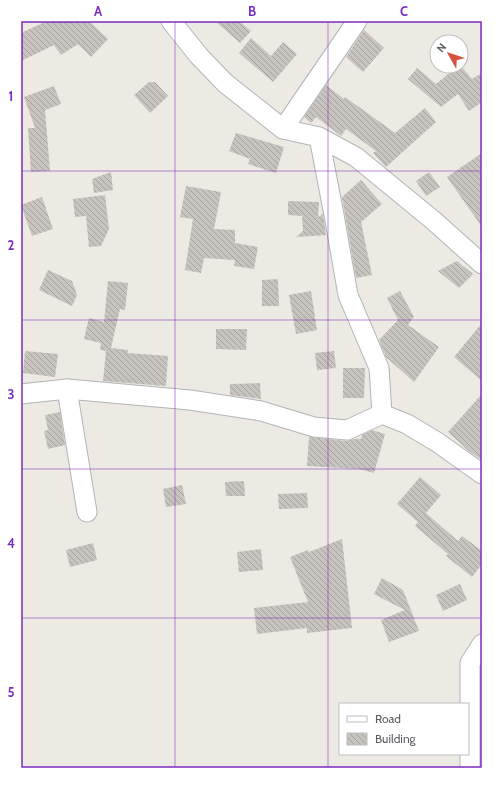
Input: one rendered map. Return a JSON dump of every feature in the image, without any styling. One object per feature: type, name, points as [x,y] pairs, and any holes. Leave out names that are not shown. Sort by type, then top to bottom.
[{"type":"street","points":[[283,129],[357,21]]},
{"type":"street","points":[[178,24],[199,56],[225,83],[283,129],[319,137],[356,157],[434,221],[482,264]]},
{"type":"street","points":[[319,137],[348,295],[379,368],[382,414]]},
{"type":"street","points":[[68,389],[87,512]]},
{"type":"street","points":[[21,394],[68,389],[190,400],[261,411],[314,427],[347,430],[382,414],[407,424],[437,442],[482,474]]},
{"type":"street","points":[[470,768],[470,663],[482,644]]},
{"type":"building","points":[[47,21],[89,21],[108,39],[91,57],[78,44],[61,55],[54,45],[21,61],[21,33]]},
{"type":"building","points":[[215,21],[239,21],[251,31],[240,43]]},
{"type":"building","points":[[364,30],[384,48],[363,72],[346,57]]},
{"type":"building","points":[[251,38],[271,56],[283,42],[297,54],[273,82],[239,53]]},
{"type":"building","points":[[417,68],[436,84],[448,74],[468,74],[472,79],[482,73],[482,102],[469,111],[458,94],[441,107],[408,79]]},
{"type":"building","points":[[149,82],[155,82],[168,96],[150,113],[134,95]]},
{"type":"building","points":[[326,85],[344,99],[345,97],[395,133],[425,108],[436,122],[386,167],[373,153],[376,151],[346,129],[341,136],[316,117],[311,123],[304,117]]},
{"type":"building","points":[[54,86],[61,104],[45,110],[50,171],[31,172],[28,128],[35,128],[24,97]]},
{"type":"building","points":[[236,133],[284,147],[276,173],[248,164],[250,159],[229,151]]},
{"type":"building","points":[[482,153],[482,227],[447,177]]},
{"type":"building","points":[[111,172],[113,190],[94,193],[92,179]]},
{"type":"building","points":[[429,172],[440,187],[426,196],[416,181]]},
{"type":"building","points":[[361,180],[382,204],[361,222],[372,275],[356,278],[342,197]]},
{"type":"building","points":[[186,186],[221,192],[214,229],[235,230],[235,243],[258,247],[254,269],[234,266],[235,260],[204,258],[201,273],[185,270],[193,219],[180,217]]},
{"type":"building","points":[[105,195],[109,229],[101,246],[89,247],[86,216],[75,217],[73,199]]},
{"type":"building","points":[[42,197],[53,229],[32,236],[21,205]]},
{"type":"building","points":[[288,201],[319,202],[318,217],[323,214],[326,235],[296,237],[303,231],[302,216],[288,215]]},
{"type":"building","points":[[457,261],[473,274],[459,288],[438,271]]},
{"type":"building","points":[[48,270],[72,281],[77,295],[72,306],[39,290]]},
{"type":"building","points":[[278,279],[279,306],[262,306],[262,280]]},
{"type":"building","points":[[108,281],[128,283],[125,310],[120,309],[111,348],[128,350],[128,353],[168,356],[166,386],[103,381],[106,351],[100,350],[101,343],[84,339],[89,318],[104,322]]},
{"type":"building","points":[[311,291],[317,330],[296,334],[289,295]]},
{"type":"building","points":[[400,291],[414,317],[408,325],[439,347],[414,382],[386,357],[379,340],[398,320],[387,298]]},
{"type":"building","points":[[482,323],[482,381],[454,357]]},
{"type":"building","points":[[216,329],[247,329],[246,350],[216,349]]},
{"type":"building","points":[[25,351],[58,354],[55,377],[23,373]]},
{"type":"building","points":[[334,351],[336,368],[317,370],[315,353]]},
{"type":"building","points":[[343,368],[365,368],[364,398],[343,398]]},
{"type":"building","points":[[260,383],[261,399],[230,395],[230,384]]},
{"type":"building","points":[[482,394],[482,460],[470,452],[448,432]]},
{"type":"building","points":[[60,412],[65,445],[48,449],[44,431],[48,430],[45,415]]},
{"type":"building","points":[[372,430],[385,434],[374,473],[359,469],[307,466],[309,437],[346,441],[361,439],[362,435]]},
{"type":"building","points":[[420,477],[441,495],[426,513],[458,541],[462,536],[482,551],[482,564],[472,577],[446,556],[448,554],[415,526],[418,522],[397,504]]},
{"type":"building","points":[[244,481],[245,496],[226,496],[225,482]]},
{"type":"building","points":[[182,485],[186,504],[166,507],[163,489]]},
{"type":"building","points":[[307,493],[308,508],[279,509],[278,494]]},
{"type":"building","points":[[342,539],[352,628],[307,633],[307,628],[257,634],[254,608],[308,602],[290,557],[308,550],[309,552]]},
{"type":"building","points":[[93,543],[97,560],[70,567],[66,550]]},
{"type":"building","points":[[261,549],[263,570],[239,572],[237,552]]},
{"type":"building","points":[[382,578],[403,590],[419,631],[389,642],[381,620],[405,610],[374,594]]},
{"type":"building","points":[[460,584],[467,600],[443,611],[436,595]]}]
